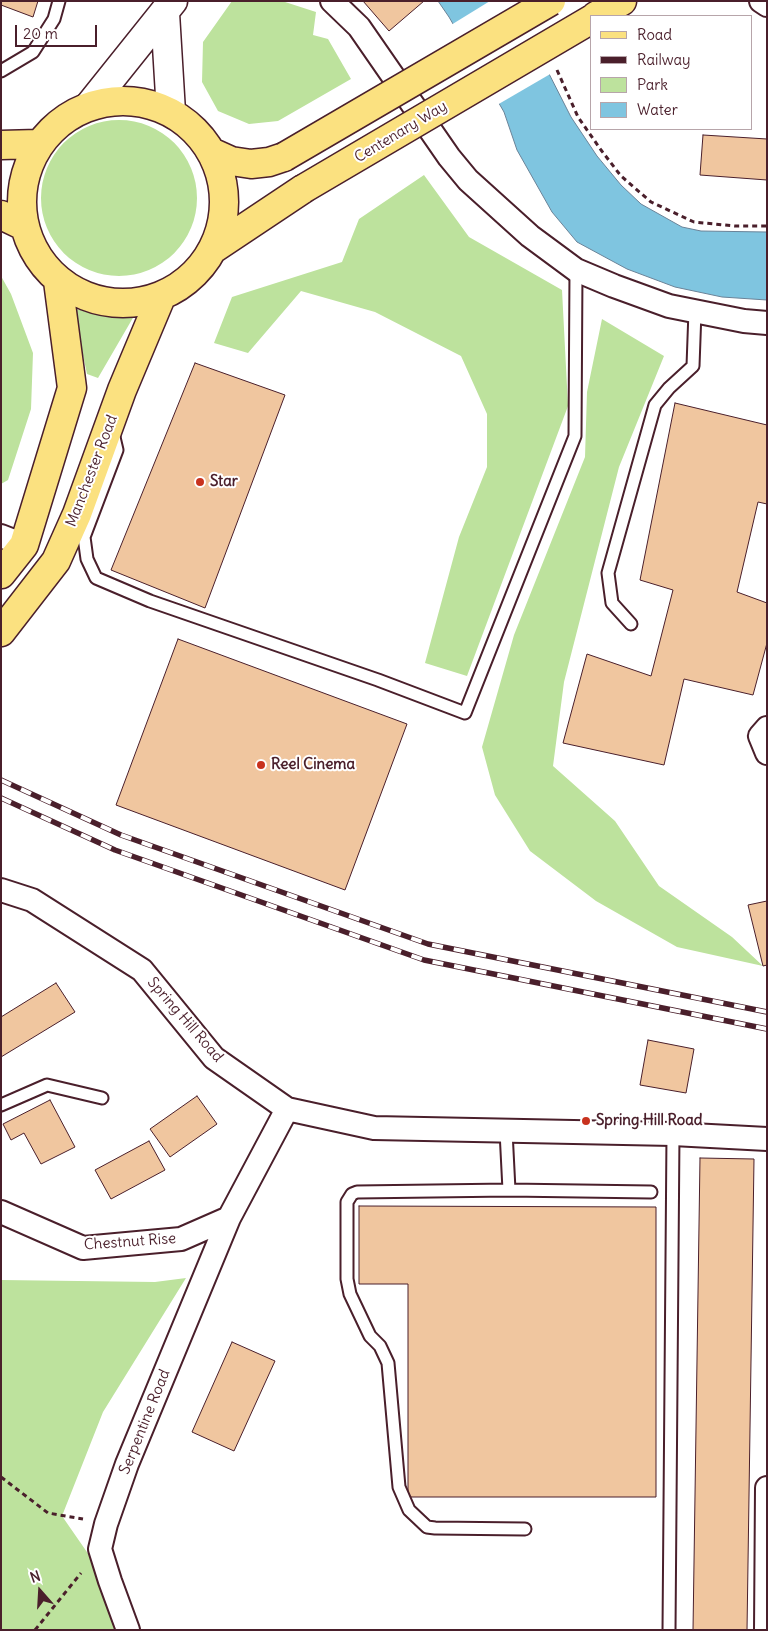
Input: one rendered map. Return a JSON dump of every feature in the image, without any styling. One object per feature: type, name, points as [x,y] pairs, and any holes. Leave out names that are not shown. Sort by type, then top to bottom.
[{"type":"main road","points":[[211,152],[231,161],[251,164],[269,162],[284,157],[550,1]]},
{"type":"main road","points":[[598,15],[622,1]]},
{"type":"main road","points":[[89,106],[169,7]]},
{"type":"main road","points":[[169,7],[170,112]]},
{"type":"main road","name":"Centenary Way","points":[[213,249],[303,189],[590,20]]},
{"type":"main road","points":[[124,100],[170,112],[198,134],[211,152],[223,185],[223,220],[213,249],[192,277],[161,297],[126,304],[91,299],[58,281],[35,254],[13,221],[24,177],[38,144],[64,119],[89,106],[124,100]]},
{"type":"main road","points":[[1,145],[38,144]]},
{"type":"main road","points":[[1,574],[72,388],[58,281]]},
{"type":"main road","name":"Manchester Road","points":[[1,632],[56,561],[78,514],[110,422],[161,297]]},
{"type":"street","points":[[332,1],[359,27],[444,149],[468,180],[530,236],[576,270],[614,286],[669,306],[744,321],[767,323]]},
{"type":"street","points":[[761,1],[767,5]]},
{"type":"street","name":"Spring Hill Road","points":[[1,890],[32,900],[142,970],[214,1058],[286,1109],[374,1128],[673,1134],[767,1139]]},
{"type":"street","points":[[229,1218],[286,1109]]},
{"type":"street","name":"Chestnut Rise","points":[[1,1212],[83,1248],[181,1239],[229,1218]]},
{"type":"street","name":"Serpentine Road","points":[[100,1549],[106,1524],[127,1464],[229,1218]]},
{"type":"street","points":[[766,1630],[767,1488]]},
{"type":"street","points":[[100,1549],[128,1630]]},
{"type":"lane","points":[[1,71],[33,52],[54,18],[59,1]]},
{"type":"lane","points":[[110,422],[117,450],[84,537],[87,559],[96,578],[150,601],[378,680],[466,713],[575,436],[576,270]]},
{"type":"lane","points":[[631,624],[612,603],[608,573],[655,406],[669,388],[693,366],[695,311]]},
{"type":"lane","points":[[1,1105],[47,1085],[102,1098]]},
{"type":"lane","points":[[506,1131],[510,1190]]},
{"type":"lane","points":[[669,1630],[673,1134]]},
{"type":"lane","points":[[524,1529],[427,1527],[409,1510],[402,1498],[399,1488],[388,1363],[380,1346],[370,1336],[350,1294],[347,1280],[348,1202],[352,1194],[356,1192],[510,1190],[651,1192]]},
{"type":"path","points":[[555,67],[578,117],[601,150],[621,176],[651,202],[694,222],[735,226],[767,226]]},
{"type":"path","points":[[1,1477],[48,1513],[106,1524]]},
{"type":"path","points":[[35,1630],[100,1549]]},
{"type":"green space","points":[[232,1],[282,1],[316,12],[313,35],[328,39],[351,79],[278,121],[249,124],[218,111],[202,82],[203,42]]},
{"type":"green space","points":[[119,120],[149,126],[162,133],[174,143],[184,155],[191,168],[197,198],[191,228],[184,241],[174,253],[162,263],[149,270],[119,276],[89,270],[76,263],[64,253],[54,241],[47,228],[41,198],[47,168],[54,155],[64,143],[76,133],[89,126]]},
{"type":"green space","points":[[424,175],[469,237],[562,290],[568,406],[467,676],[425,663],[459,537],[487,467],[487,414],[461,356],[375,312],[301,291],[248,353],[214,343],[232,297],[342,262],[359,219]]},
{"type":"green space","points":[[1,276],[11,294],[33,353],[31,409],[8,480],[1,484]]},
{"type":"green space","points":[[73,308],[102,316],[134,316],[98,378],[87,374]]},
{"type":"green space","points":[[602,319],[664,356],[619,467],[564,682],[553,766],[615,821],[659,886],[732,937],[763,966],[677,947],[596,901],[530,851],[495,795],[482,747],[514,635],[585,457],[587,392]]},
{"type":"green space","points":[[186,1278],[103,1412],[62,1516],[98,1568],[118,1630],[1,1630],[1,1280],[155,1282]]},
{"type":"water","points":[[438,1],[512,1],[571,117],[597,156],[621,185],[641,204],[682,227],[701,231],[767,232],[767,300],[722,297],[675,287],[627,269],[577,242],[552,212],[517,150],[504,112]]},
{"type":"pier","points":[[490,1],[515,1],[552,73],[497,105],[451,25]]},
{"type":"building","points":[[1,1],[38,1],[33,17],[1,5]]},
{"type":"building","points":[[363,1],[424,1],[389,31]]},
{"type":"building","points":[[703,135],[767,139],[767,180],[700,175]]},
{"type":"building","name":"Star","points":[[195,363],[285,395],[205,608],[111,570]]},
{"type":"building","points":[[675,403],[767,425],[767,504],[758,502],[737,592],[767,603],[767,643],[753,695],[684,679],[664,765],[563,743],[587,654],[651,676],[673,590],[640,580]]},
{"type":"building","name":"Reel Cinema","points":[[178,639],[407,724],[345,890],[116,805]]},
{"type":"building","points":[[767,901],[767,965],[763,966],[748,905]]},
{"type":"building","points":[[56,983],[75,1012],[1,1057],[1,1017]]},
{"type":"building","points":[[648,1040],[694,1049],[686,1093],[640,1085]]},
{"type":"building","points":[[197,1096],[217,1124],[170,1157],[150,1129]]},
{"type":"building","points":[[50,1100],[75,1147],[41,1164],[24,1133],[11,1140],[3,1124]]},
{"type":"building","points":[[149,1141],[165,1170],[111,1199],[95,1170]]},
{"type":"building","points":[[700,1158],[754,1159],[747,1630],[693,1630]]},
{"type":"building","points":[[359,1206],[656,1207],[656,1497],[408,1497],[408,1284],[359,1284]]},
{"type":"building","points":[[232,1342],[275,1361],[234,1451],[192,1432]]},
{"type":"railway","points":[[1,780],[121,835],[428,944],[767,1012]]},
{"type":"railway","points":[[1,798],[115,850],[424,960],[767,1029]]},
{"type":"place","name":"Star","points":[[200,482]]},
{"type":"place","name":"Reel Cinema","points":[[261,765]]},
{"type":"place","name":"Spring Hill Road","points":[[586,1121]]}]
